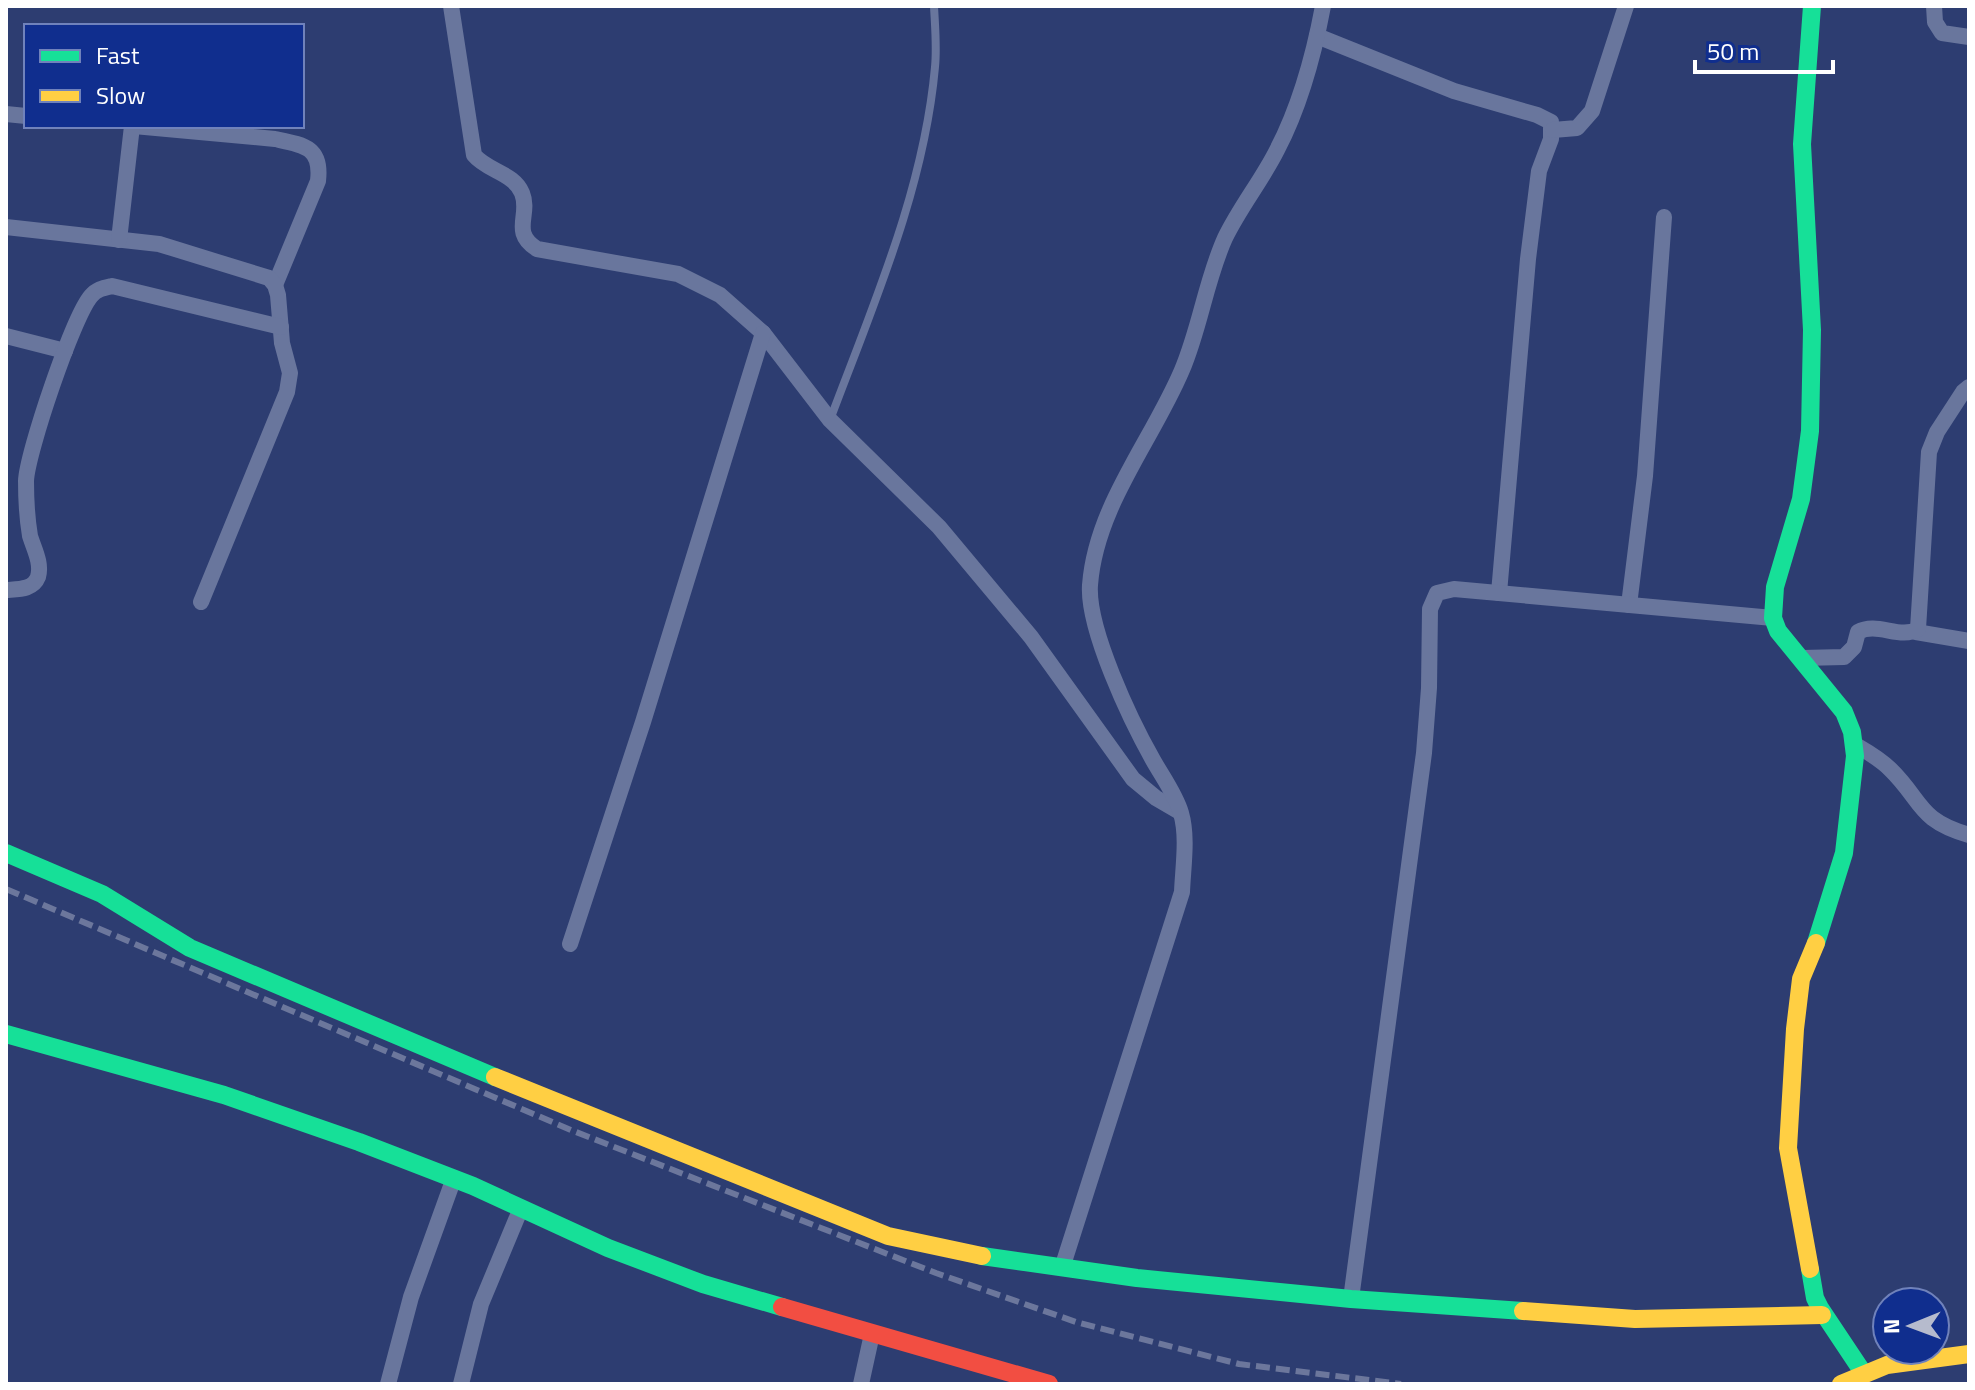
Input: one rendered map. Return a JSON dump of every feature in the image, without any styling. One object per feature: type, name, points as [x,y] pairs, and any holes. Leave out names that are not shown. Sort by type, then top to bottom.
[{"type":"street","points":[[451,6],[474,155],[481,164],[511,179],[523,194],[523,234],[528,244],[537,249],[678,274],[720,295],[763,333],[830,420],[939,527],[1031,637],[1133,779],[1181,813]]},
{"type":"street","points":[[1062,1268],[1182,892],[1184,855],[1181,813],[1138,733],[1093,622],[1090,588],[1096,550],[1116,498],[1183,369],[1226,236],[1278,148],[1300,93],[1323,6]]},
{"type":"street","points":[[1553,130],[1577,128],[1592,111],[1626,6]]},
{"type":"street","points":[[1812,6],[1802,144],[1812,330],[1810,431],[1801,499],[1775,587],[1773,618],[1778,631],[1844,712],[1855,756],[1844,853],[1824,922],[1801,979],[1788,1148],[1815,1298],[1822,1315],[1862,1371]]},
{"type":"street","points":[[1934,6],[1935,22],[1942,33],[1969,37]]},
{"type":"street","points":[[1317,36],[1454,91],[1537,115],[1551,122],[1553,130],[1539,171],[1530,246],[1499,593]]},
{"type":"street","points":[[119,240],[133,128]]},
{"type":"street","points":[[155,128],[297,143],[314,152],[320,164],[318,181],[275,285],[290,373],[287,392],[201,602]]},
{"type":"street","points":[[1629,605],[1647,461],[1664,217]]},
{"type":"street","points":[[6,227],[159,244],[259,273],[275,285]]},
{"type":"street","points":[[6,590],[28,588],[38,577],[38,558],[27,507],[26,477],[65,351],[90,297],[99,289],[112,286],[281,327]]},
{"type":"street","points":[[570,944],[643,722],[763,333]]},
{"type":"street","points":[[6,336],[65,351]]},
{"type":"street","points":[[1916,632],[1921,625],[1929,452],[1937,432],[1969,387]]},
{"type":"street","points":[[1351,1299],[1424,753],[1430,609],[1437,593],[1445,590],[1499,593],[1773,618]]},
{"type":"street","points":[[1802,658],[1844,657],[1854,647],[1858,632],[1866,628],[1969,641]]},
{"type":"street","points":[[1854,744],[1891,769],[1928,816],[1950,830],[1969,835]]},
{"type":"street","points":[[6,853],[102,894],[190,948],[634,1135],[888,1236],[976,1255],[1062,1268],[1351,1299],[1635,1319],[1822,1315]]},
{"type":"street","points":[[6,1034],[224,1095],[454,1178],[608,1248],[703,1284],[1049,1384]]},
{"type":"street","points":[[388,1384],[411,1297],[454,1178]]},
{"type":"street","points":[[461,1384],[481,1304],[521,1208]]},
{"type":"street","points":[[861,1384],[872,1334]]},
{"type":"street","points":[[1841,1384],[1862,1371],[1888,1363],[1969,1354]]},
{"type":"lane","points":[[830,420],[907,211],[927,129],[936,64],[934,6]]},
{"type":"railway","points":[[6,889],[571,1130],[936,1273],[1076,1322],[1239,1364],[1401,1384]]},
{"type":"traffic: fast","points":[[1812,6],[1802,144],[1812,330],[1810,431],[1801,499],[1775,587],[1773,618],[1778,631],[1844,712],[1852,732],[1855,756],[1844,853],[1816,943]]},
{"type":"traffic: fast","points":[[6,853],[102,894],[190,948],[495,1077]]},
{"type":"traffic: fast","points":[[6,1034],[224,1095],[359,1142],[473,1186],[608,1248],[703,1284],[782,1307]]},
{"type":"traffic: fast","points":[[982,1256],[1137,1278],[1351,1299],[1523,1311]]},
{"type":"traffic: fast","points":[[1810,1269],[1820,1308],[1862,1371]]},
{"type":"traffic: slow","points":[[1810,1269],[1788,1148],[1801,979],[1816,943]]},
{"type":"traffic: slow","points":[[495,1077],[888,1236],[982,1256]]},
{"type":"traffic: slow","points":[[1523,1311],[1635,1319],[1822,1315]]},
{"type":"traffic: slow","points":[[1841,1384],[1887,1365],[1969,1354]]},
{"type":"traffic: jam","points":[[782,1307],[1049,1384]]}]
